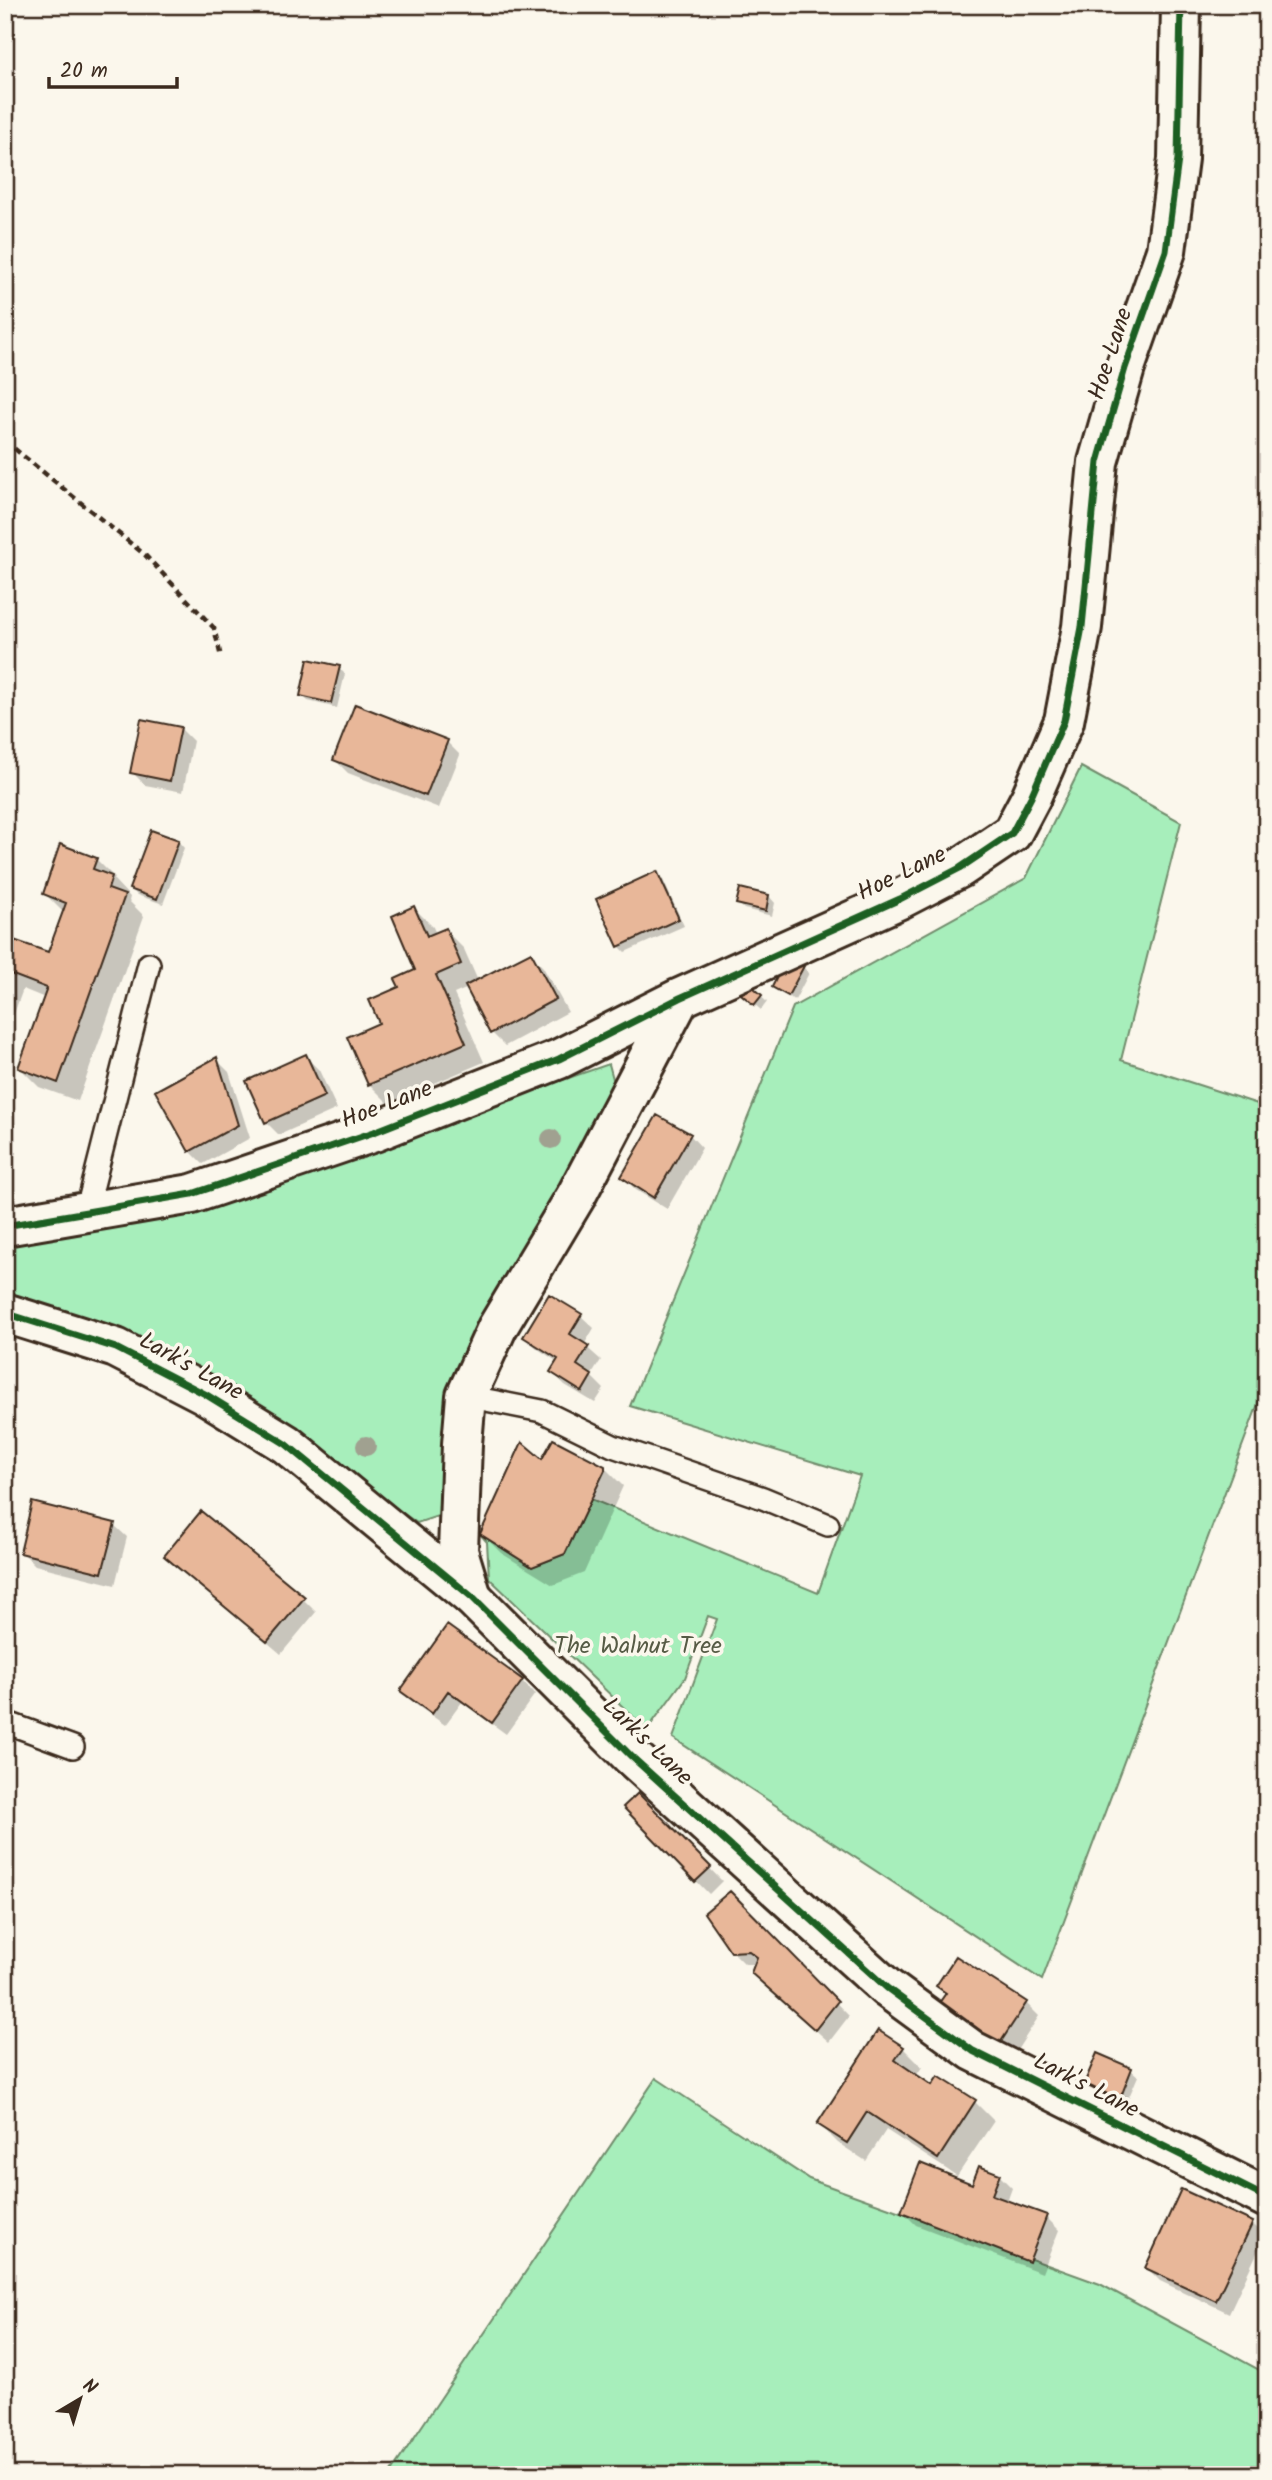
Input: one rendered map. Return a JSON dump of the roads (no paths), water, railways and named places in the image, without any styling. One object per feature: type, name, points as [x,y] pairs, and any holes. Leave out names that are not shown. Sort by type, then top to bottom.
[{"type":"street","name":"Hoe Lane","points":[[5,1226],[192,1194],[374,1132],[559,1059],[680,998],[900,899],[960,868],[1012,833],[1065,721],[1082,627],[1098,462],[1125,368],[1166,251],[1178,159],[1181,5]]},
{"type":"street","points":[[472,1597],[458,1551],[466,1396],[497,1328],[576,1196],[680,998]]},
{"type":"street","name":"Lark's Lane","points":[[5,1313],[116,1348],[205,1394],[286,1444],[472,1597],[631,1756],[887,1988],[973,2051],[1267,2198]]},
{"type":"lane","points":[[86,1213],[149,964]]},
{"type":"lane","points":[[466,1396],[542,1411],[613,1446],[763,1498],[828,1525]]},
{"type":"lane","points":[[5,1722],[73,1747]]},
{"type":"park label","name":"The Walnut Tree","points":[[638,1646]]}]
